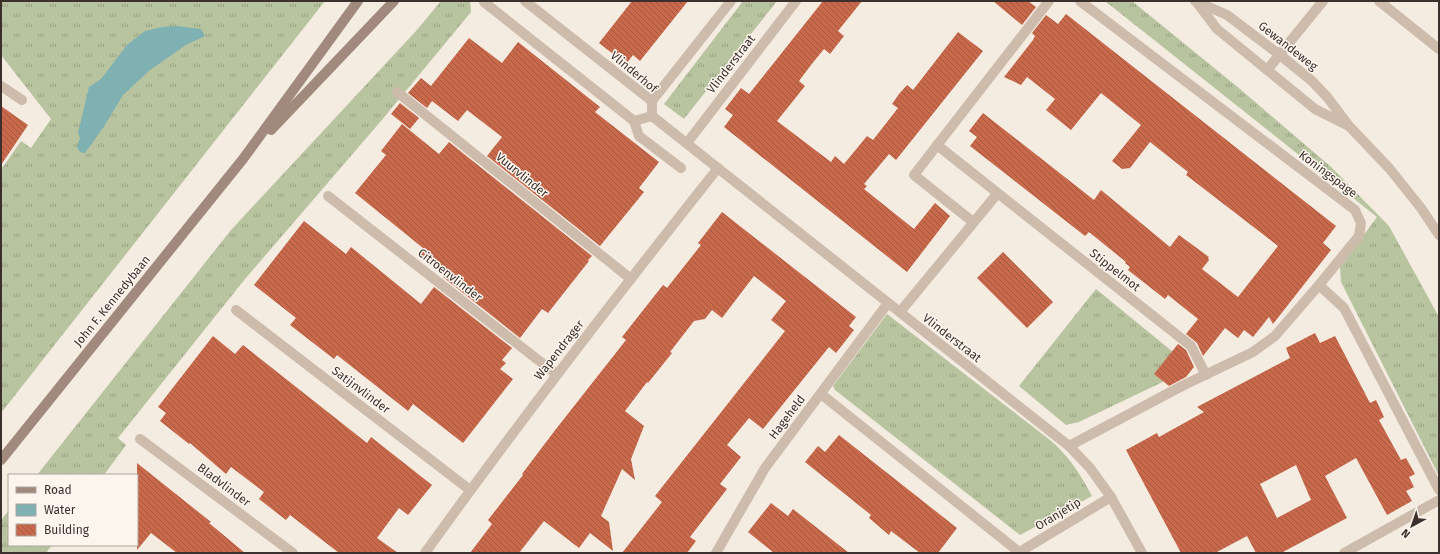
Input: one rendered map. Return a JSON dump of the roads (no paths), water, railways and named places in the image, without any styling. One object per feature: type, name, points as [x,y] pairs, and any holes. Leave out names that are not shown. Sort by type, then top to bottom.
[{"type":"main road","name":"John F. Kennedybaan","points":[[1,460],[243,159],[358,1]]},
{"type":"main road","name":"John F. Kennedybaan","points":[[243,159],[394,1]]},
{"type":"street","name":"Vlinderhof","points":[[525,1],[652,101],[652,116]]},
{"type":"street","points":[[652,101],[732,1]]},
{"type":"street","name":"Vlinderstraat","points":[[687,143],[796,1]]},
{"type":"street","points":[[973,222],[914,175],[1049,1]]},
{"type":"street","name":"Koningspage","points":[[1080,1],[1355,210],[1362,223],[1359,236],[1319,285]]},
{"type":"street","points":[[1268,70],[1323,1]]},
{"type":"street","points":[[1379,1],[1439,49]]},
{"type":"street","points":[[484,2],[634,121],[639,136],[681,168]]},
{"type":"street","name":"Gewandeweg","points":[[1196,2],[1227,16],[1280,55],[1312,81],[1328,98],[1349,126],[1394,174],[1421,208],[1439,235]]},
{"type":"street","name":"Gewandeweg","points":[[1196,2],[1217,29],[1315,109],[1349,126]]},
{"type":"street","points":[[1,86],[22,100]]},
{"type":"street","name":"Vuurvlinder","points":[[397,92],[631,279]]},
{"type":"street","points":[[634,121],[652,116],[718,168]]},
{"type":"street","name":"Stippelmot","points":[[937,145],[1191,346],[1206,375]]},
{"type":"street","name":"Vlinderstraat","points":[[718,168],[1069,446],[1090,468],[1111,497],[1142,553]]},
{"type":"street","name":"Wapendrager","points":[[425,553],[556,374],[718,168]]},
{"type":"street","points":[[900,312],[997,194]]},
{"type":"street","name":"Citroenvlinder","points":[[328,196],[556,374]]},
{"type":"street","points":[[1069,446],[1253,352],[1275,336],[1319,285],[1344,308],[1439,490]]},
{"type":"street","name":"Hageheld","points":[[716,553],[765,468],[888,304]]},
{"type":"street","name":"Satijnvlinder","points":[[236,310],[470,490]]},
{"type":"street","points":[[821,394],[1018,552]]},
{"type":"street","name":"Bladvlinder","points":[[140,439],[294,553]]},
{"type":"street","name":"Oranjetip","points":[[1018,552],[1111,497]]},
{"type":"street","points":[[1350,551],[1439,500]]},
{"type":"water","points":[[177,26],[201,29],[205,36],[186,45],[150,70],[123,95],[103,128],[85,153],[80,152],[77,147],[80,138],[78,133],[89,87],[101,79],[127,45],[145,31],[162,27]]}]
